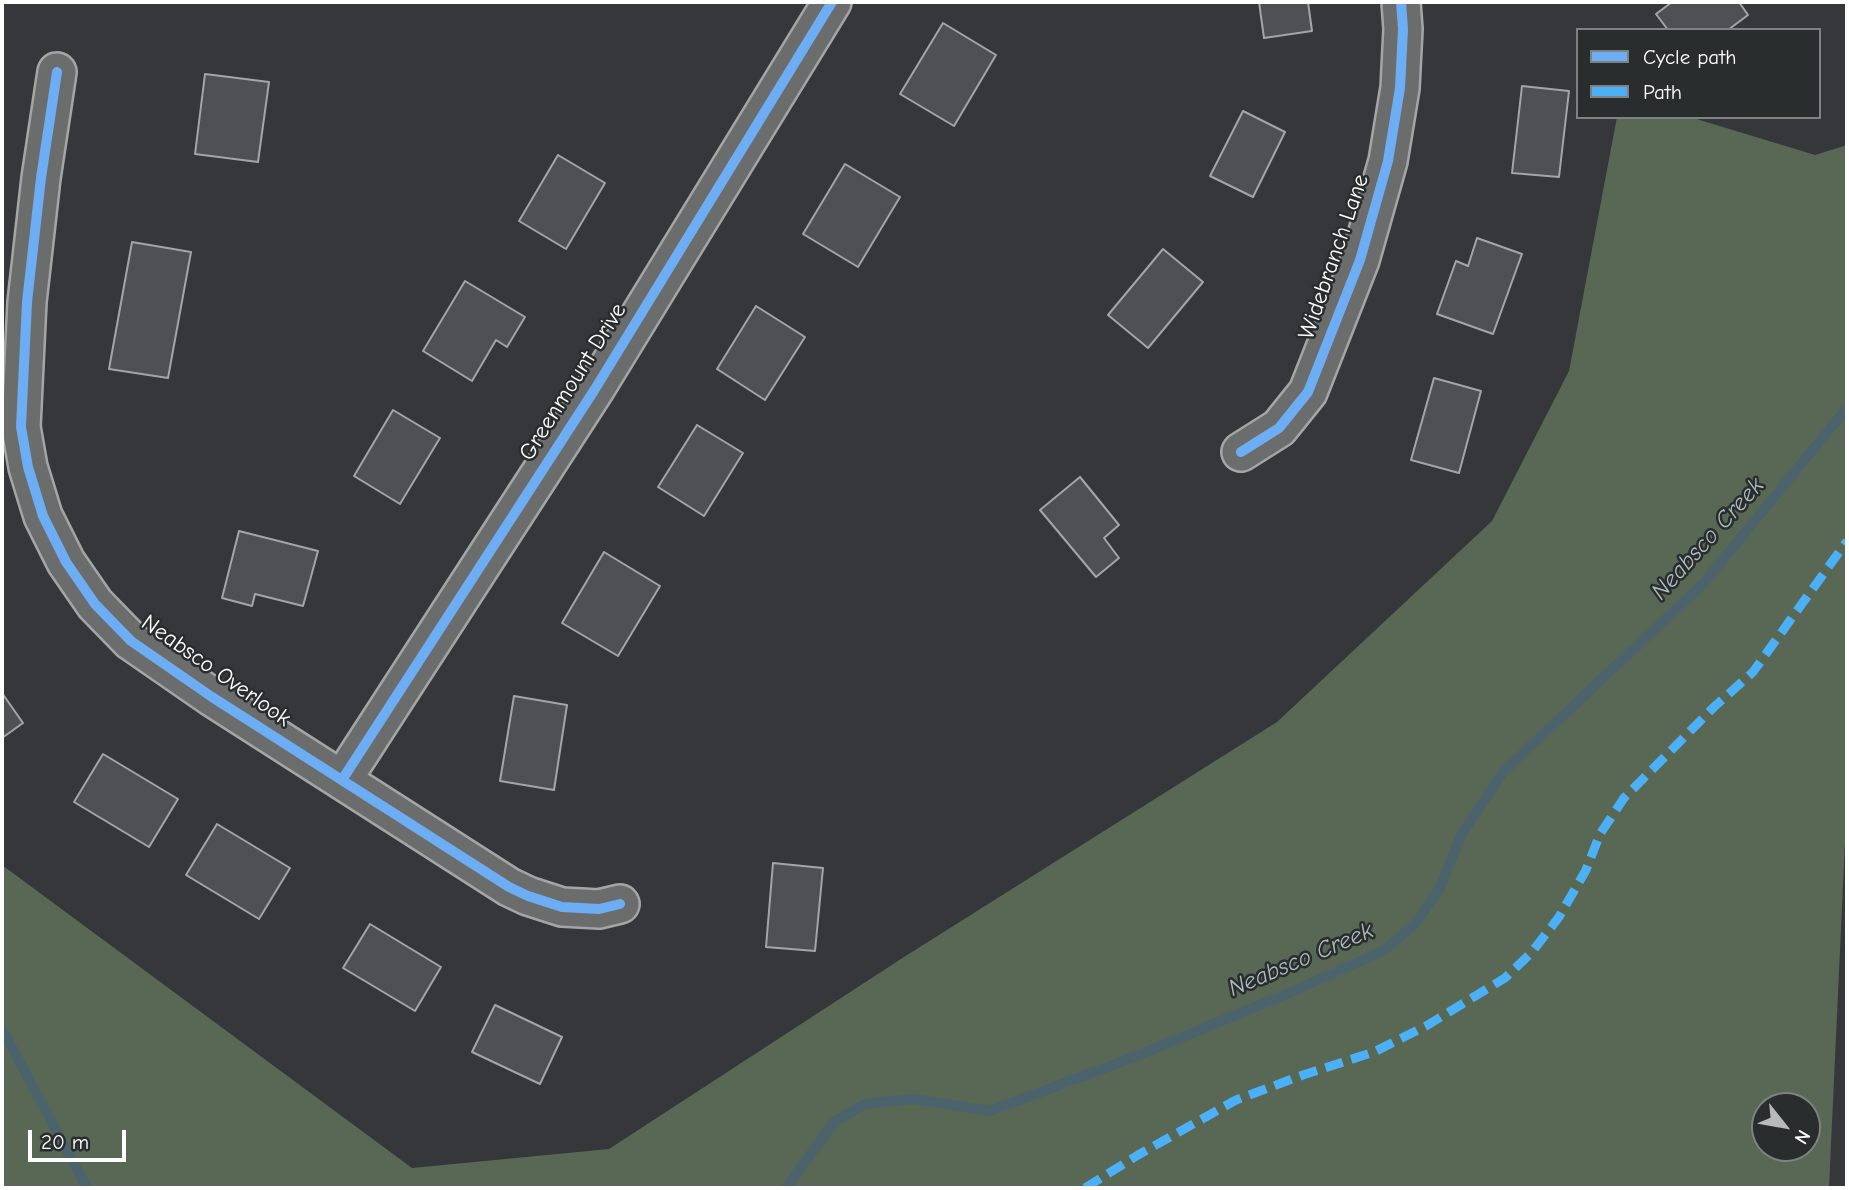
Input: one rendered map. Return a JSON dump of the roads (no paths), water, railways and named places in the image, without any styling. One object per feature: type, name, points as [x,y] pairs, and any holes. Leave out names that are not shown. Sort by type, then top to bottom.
[{"type":"street","name":"Greenmount Drive","points":[[342,780],[595,390],[832,2]]},
{"type":"street","name":"Widebranch Lane","points":[[1241,452],[1279,428],[1308,392],[1360,260],[1388,161],[1400,88],[1403,29],[1401,2]]},
{"type":"street","name":"Neabsco Overlook","points":[[57,72],[41,178],[27,302],[21,427],[27,467],[43,516],[66,562],[95,604],[131,640],[212,697],[509,887],[562,907],[599,909],[620,904]]},
{"type":"waterway","name":"Neabsco Creek","points":[[786,1188],[834,1122],[865,1104],[913,1099],[990,1111],[1121,1062],[1280,997],[1383,951],[1415,924],[1440,888],[1461,835],[1504,771],[1703,584],[1847,408]]},
{"type":"waterway","name":"Neabsco Creek","points":[[2,1029],[87,1188]]}]
